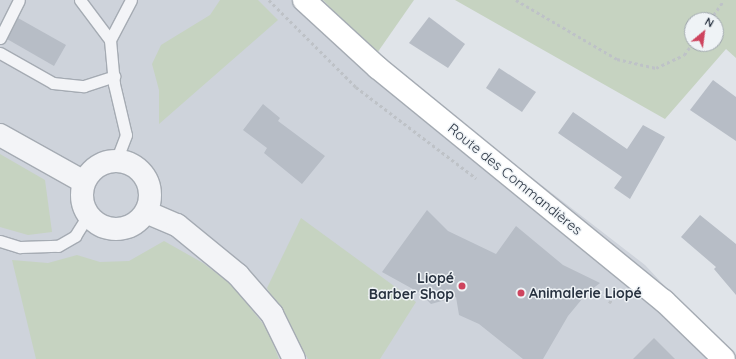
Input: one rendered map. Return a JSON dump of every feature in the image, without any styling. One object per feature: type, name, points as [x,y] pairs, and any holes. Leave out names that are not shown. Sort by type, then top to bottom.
[{"type":"main road","name":"Route des Commandières","points":[[304,0],[378,68],[664,301],[724,359]]},
{"type":"street","points":[[0,135],[84,182]]},
{"type":"street","points":[[116,161],[136,167],[143,174],[150,193],[146,212],[138,221],[118,229],[106,228],[88,215],[83,205],[84,182],[97,167],[116,161]]},
{"type":"street","points":[[146,212],[177,225],[238,275],[272,314],[294,359]]},
{"type":"lane","points":[[0,38],[19,0]]},
{"type":"lane","points":[[80,0],[110,40],[114,76],[126,135],[116,161]]},
{"type":"lane","points":[[110,40],[131,0]]},
{"type":"lane","points":[[0,53],[53,83],[84,86],[114,76]]},
{"type":"lane","points":[[0,241],[20,248],[58,246],[75,236],[88,215]]},
{"type":"path","points":[[516,0],[617,59],[656,68],[686,52]]},
{"type":"path","points":[[716,12],[724,0]]},
{"type":"path","points":[[609,303],[623,286]]},
{"type":"shaded area","points":[[0,0],[323,0],[375,56],[645,265],[733,359],[0,359]]},
{"type":"green space","points":[[220,0],[258,0],[278,20],[159,124],[159,90],[152,64],[161,45],[210,15]]},
{"type":"green space","points":[[323,0],[414,0],[375,56]]},
{"type":"green space","points":[[455,0],[736,0],[736,58],[726,49],[724,51],[724,12],[684,12],[684,52],[723,52],[665,119]]},
{"type":"green space","points":[[0,154],[45,180],[52,232],[28,235],[0,227]]},
{"type":"green space","points":[[301,218],[416,302],[380,359],[308,359],[267,288]]},
{"type":"green space","points":[[164,241],[203,263],[232,285],[268,330],[279,359],[36,359],[12,260],[48,263],[77,255],[100,262],[129,261]]},
{"type":"building","points":[[429,17],[465,44],[448,68],[409,43]]},
{"type":"building","points":[[18,18],[66,45],[54,66],[7,39]]},
{"type":"building","points":[[499,68],[536,92],[522,112],[486,88]]},
{"type":"building","points":[[713,80],[736,97],[736,141],[690,110]]},
{"type":"building","points":[[263,104],[280,118],[278,121],[325,156],[302,184],[264,153],[267,148],[243,130]]},
{"type":"building","points":[[573,112],[627,149],[643,125],[665,137],[630,199],[614,188],[622,177],[558,133]]},
{"type":"building","points":[[427,210],[448,231],[496,254],[516,226],[563,265],[600,283],[587,293],[568,316],[543,359],[523,359],[479,324],[459,315],[456,297],[431,304],[420,293],[382,272]]},
{"type":"building","points":[[700,215],[736,244],[736,295],[714,269],[716,267],[681,237]]},
{"type":"building","points":[[654,338],[675,359],[633,359]]},
{"type":"place","name":"Liopé Barber Shop","points":[[462,286]]},
{"type":"place","name":"Animalerie Liopé","points":[[521,293]]}]
